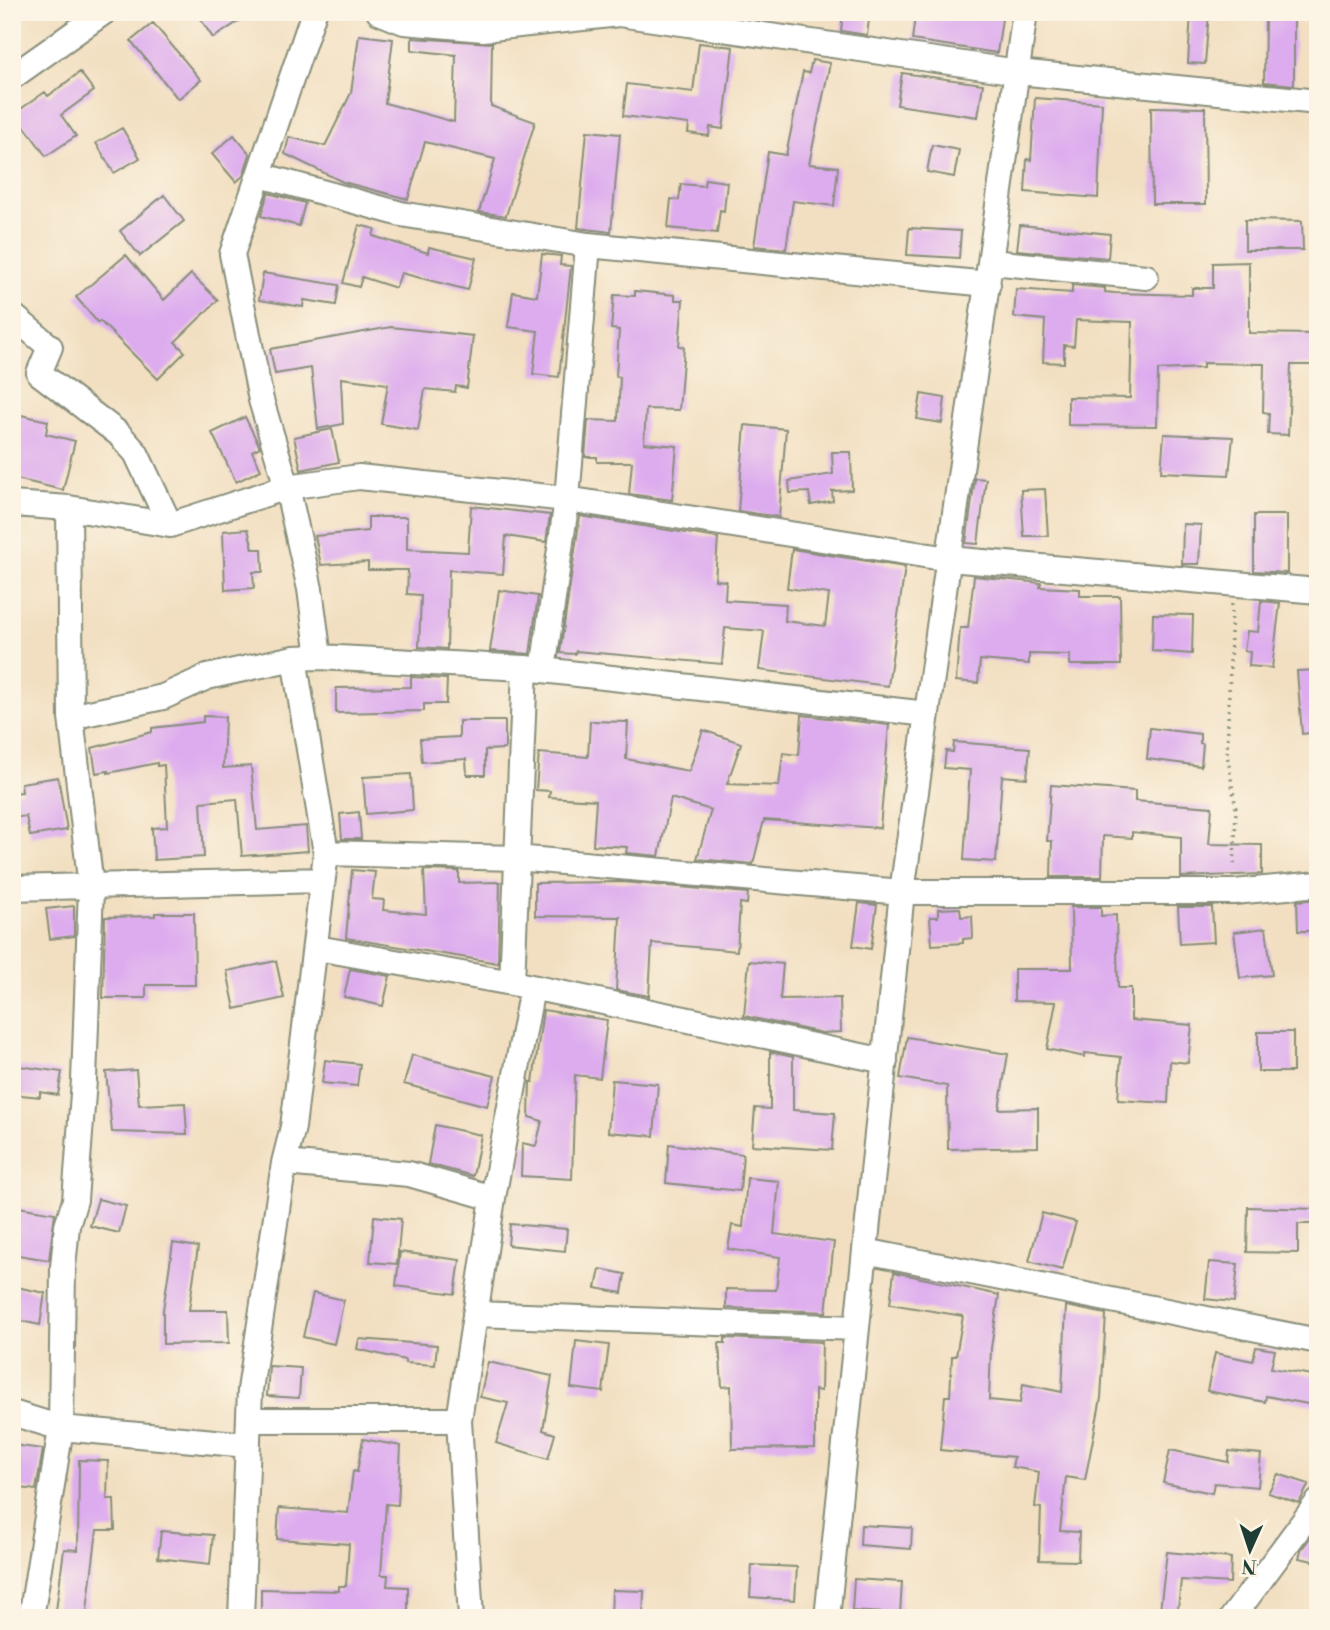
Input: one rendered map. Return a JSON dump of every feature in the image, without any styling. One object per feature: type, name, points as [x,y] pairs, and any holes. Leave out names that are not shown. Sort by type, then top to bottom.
[{"type":"street","points":[[12,77],[104,12]]},
{"type":"street","points":[[314,12],[232,254],[261,400],[287,486],[310,589],[318,657]]},
{"type":"street","points":[[379,12],[404,22],[483,29],[522,19],[618,15],[1018,72],[1318,102]]},
{"type":"street","points":[[827,1618],[902,892],[1025,12]]},
{"type":"street","points":[[260,175],[401,214],[588,246],[989,273],[1146,276]]},
{"type":"street","points":[[471,1618],[459,1420],[522,986],[516,858],[534,669],[567,499],[588,246]]},
{"type":"street","points":[[12,315],[50,347],[39,373],[119,434],[136,453],[170,525]]},
{"type":"street","points":[[12,504],[69,508],[170,525],[287,486],[359,477],[567,499],[949,559],[1318,591]]},
{"type":"street","points":[[30,1618],[61,1428],[63,1268],[67,1226],[76,1187],[91,887],[71,717],[69,508]]},
{"type":"street","points":[[71,717],[163,697],[207,677],[294,657],[534,669],[927,714]]},
{"type":"street","points":[[241,1618],[250,1390],[284,1163],[293,1127],[317,947],[326,853],[294,657]]},
{"type":"street","points":[[326,853],[516,858],[902,892],[1234,892],[1318,884]]},
{"type":"street","points":[[12,888],[322,880]]},
{"type":"street","points":[[317,947],[522,986],[885,1061]]},
{"type":"street","points":[[284,1163],[409,1174],[493,1198]]},
{"type":"street","points":[[865,1251],[1318,1341]]},
{"type":"street","points":[[475,1314],[857,1328]]},
{"type":"street","points":[[12,1413],[61,1428],[248,1445]]},
{"type":"street","points":[[249,1420],[459,1420]]},
{"type":"street","points":[[1232,1618],[1318,1502]]},
{"type":"path","points":[[1233,585],[1227,754],[1236,809],[1234,892]]},
{"type":"building","points":[[196,12],[253,12],[213,38]]},
{"type":"building","points":[[843,12],[870,12],[867,35],[841,31]]},
{"type":"building","points":[[919,12],[946,16],[946,12],[1003,12],[997,53],[912,40],[915,16],[919,16]]},
{"type":"building","points":[[1191,12],[1209,12],[1205,64],[1188,63]]},
{"type":"building","points":[[1265,17],[1294,17],[1294,85],[1264,82]]},
{"type":"building","points":[[153,23],[201,80],[178,99],[131,41]]},
{"type":"building","points":[[359,35],[393,39],[385,103],[454,122],[456,55],[412,50],[412,38],[492,43],[491,106],[535,122],[506,216],[479,212],[495,159],[425,142],[408,199],[343,182],[285,154],[289,137],[325,146],[351,93]]},
{"type":"building","points":[[699,43],[733,47],[723,129],[710,127],[709,136],[688,133],[689,124],[623,116],[627,84],[693,92]]},
{"type":"building","points":[[812,60],[830,63],[809,164],[838,167],[834,206],[793,201],[786,249],[754,246],[768,152],[786,155],[803,72],[809,73]]},
{"type":"building","points":[[80,72],[94,91],[61,115],[76,136],[46,156],[15,113],[45,92],[48,96]]},
{"type":"building","points":[[902,73],[983,84],[978,117],[897,105]]},
{"type":"building","points":[[1035,98],[1102,103],[1098,198],[1025,192],[1027,159],[1031,160]]},
{"type":"building","points":[[1151,107],[1205,108],[1206,204],[1152,204]]},
{"type":"building","points":[[122,128],[140,158],[114,173],[96,143]]},
{"type":"building","points":[[587,131],[620,134],[611,232],[578,228]]},
{"type":"building","points":[[234,135],[250,154],[243,176],[236,182],[212,154]]},
{"type":"building","points":[[932,145],[959,150],[954,177],[927,172]]},
{"type":"building","points":[[705,179],[727,182],[724,211],[720,210],[717,233],[668,228],[671,199],[679,200],[681,184],[704,186]]},
{"type":"building","points":[[268,193],[305,203],[299,226],[261,216]]},
{"type":"building","points":[[164,195],[184,221],[140,256],[120,231]]},
{"type":"building","points":[[1245,220],[1302,221],[1303,250],[1245,250]]},
{"type":"building","points":[[359,225],[375,229],[373,236],[428,253],[429,247],[476,258],[468,290],[401,273],[396,288],[362,277],[359,287],[343,283]]},
{"type":"building","points":[[1020,225],[1110,234],[1108,258],[1017,250]]},
{"type":"building","points":[[909,228],[961,231],[959,258],[907,255]]},
{"type":"building","points":[[542,254],[561,256],[560,265],[571,266],[559,377],[533,374],[538,331],[508,327],[513,292],[537,296]]},
{"type":"building","points":[[126,255],[164,300],[191,274],[218,300],[175,342],[185,352],[158,379],[100,321],[98,323],[76,297]]},
{"type":"building","points":[[1249,262],[1249,333],[1318,334],[1318,365],[1291,365],[1288,435],[1268,434],[1269,413],[1263,412],[1264,364],[1203,363],[1203,368],[1158,370],[1157,426],[1068,425],[1068,397],[1130,398],[1132,322],[1076,320],[1074,346],[1064,345],[1064,363],[1043,362],[1045,320],[1014,317],[1016,289],[1072,293],[1072,285],[1105,288],[1105,292],[1114,293],[1192,295],[1192,288],[1213,288],[1213,263]]},
{"type":"building","points":[[263,273],[339,285],[336,305],[304,300],[303,307],[259,300]]},
{"type":"building","points":[[635,291],[675,295],[675,300],[683,300],[679,346],[684,347],[679,410],[646,409],[644,443],[677,446],[672,500],[629,494],[632,462],[597,462],[597,457],[585,457],[588,420],[618,421],[620,377],[616,376],[619,330],[611,329],[614,295],[635,296]]},
{"type":"building","points":[[391,327],[473,336],[467,388],[456,386],[455,392],[425,389],[418,430],[381,424],[388,384],[341,378],[343,424],[318,429],[311,368],[275,374],[270,349]]},
{"type":"building","points":[[921,394],[945,398],[942,423],[917,419]]},
{"type":"building","points":[[12,413],[48,421],[46,434],[75,441],[63,490],[12,478]]},
{"type":"building","points":[[245,417],[260,447],[252,451],[261,470],[236,482],[212,433]]},
{"type":"building","points":[[745,425],[786,429],[779,517],[738,511]]},
{"type":"building","points":[[332,429],[339,462],[301,470],[294,437]]},
{"type":"building","points":[[1164,434],[1233,437],[1229,475],[1161,472]]},
{"type":"building","points":[[832,452],[851,452],[852,490],[832,491],[833,501],[811,505],[809,492],[790,493],[789,481],[833,474]]},
{"type":"building","points":[[975,478],[986,479],[978,544],[966,543]]},
{"type":"building","points":[[1045,489],[1048,536],[1024,536],[1021,490]]},
{"type":"building","points":[[471,506],[550,515],[546,542],[506,536],[503,574],[449,570],[447,649],[419,647],[421,595],[407,594],[408,570],[368,570],[368,562],[321,565],[315,536],[368,531],[368,517],[407,517],[407,549],[468,552]]},
{"type":"building","points":[[1254,515],[1287,515],[1287,573],[1254,571]]},
{"type":"building","points":[[580,516],[718,538],[715,580],[726,581],[725,600],[786,604],[785,621],[825,626],[829,594],[787,588],[792,549],[905,567],[888,686],[759,670],[764,631],[725,628],[722,664],[576,651],[575,654],[560,653]]},
{"type":"building","points":[[1183,524],[1201,525],[1199,564],[1182,564]]},
{"type":"building","points":[[248,529],[253,549],[262,549],[263,572],[253,572],[254,588],[225,590],[223,531]]},
{"type":"building","points":[[974,576],[1041,583],[1040,587],[1080,589],[1080,596],[1120,596],[1121,665],[1070,665],[1070,655],[1029,654],[1029,664],[980,660],[978,683],[956,681],[960,628],[968,628]]},
{"type":"building","points":[[499,590],[538,596],[530,654],[490,651]]},
{"type":"building","points":[[1261,601],[1280,603],[1272,668],[1249,666],[1250,652],[1244,651],[1247,631],[1258,632]]},
{"type":"building","points":[[1153,614],[1193,615],[1192,654],[1152,651]]},
{"type":"building","points":[[1318,670],[1318,732],[1302,734],[1297,671]]},
{"type":"building","points":[[411,677],[447,679],[446,704],[424,704],[424,711],[336,713],[336,688],[411,687]]},
{"type":"building","points":[[802,715],[889,725],[880,828],[764,820],[753,864],[697,859],[711,810],[671,798],[659,856],[626,853],[627,847],[593,845],[596,800],[549,797],[550,791],[536,790],[539,753],[588,757],[590,721],[628,722],[626,759],[689,771],[703,730],[741,743],[727,784],[779,786],[783,753],[799,755]]},
{"type":"building","points":[[203,716],[225,717],[223,768],[251,766],[257,830],[306,826],[308,851],[242,856],[237,799],[201,802],[204,857],[154,860],[152,828],[167,827],[164,765],[157,766],[157,763],[96,773],[92,748],[152,732],[152,728],[203,722]]},
{"type":"building","points":[[459,721],[505,721],[505,749],[485,750],[485,775],[467,775],[466,759],[422,762],[420,739],[459,737]]},
{"type":"building","points":[[1150,728],[1200,734],[1200,743],[1203,744],[1201,766],[1147,759]]},
{"type":"building","points":[[954,742],[1030,748],[1027,778],[1002,776],[996,862],[964,860],[970,770],[944,768],[946,751],[953,752]]},
{"type":"building","points":[[411,774],[413,810],[366,814],[363,777]]},
{"type":"building","points":[[58,777],[67,830],[30,836],[26,816],[12,818],[12,793],[22,792],[21,783]]},
{"type":"building","points":[[1051,785],[1135,791],[1135,801],[1212,807],[1209,844],[1262,845],[1262,874],[1181,877],[1181,837],[1132,832],[1132,838],[1103,836],[1102,877],[1051,877],[1052,841],[1047,841]]},
{"type":"building","points":[[359,812],[361,839],[342,839],[340,814]]},
{"type":"building","points":[[352,870],[375,872],[372,899],[384,900],[383,910],[426,914],[424,870],[459,871],[459,883],[500,882],[498,963],[346,938]]},
{"type":"building","points":[[622,882],[748,893],[747,904],[740,903],[737,951],[652,943],[649,996],[616,990],[620,917],[535,916],[535,883]]},
{"type":"building","points":[[1318,899],[1318,931],[1298,931],[1297,901]]},
{"type":"building","points":[[859,903],[877,905],[871,949],[853,946]]},
{"type":"building","points":[[74,906],[74,936],[50,939],[46,909]]},
{"type":"building","points":[[1071,907],[1101,907],[1101,916],[1116,915],[1118,988],[1131,988],[1131,1020],[1192,1025],[1188,1063],[1170,1061],[1168,1103],[1118,1100],[1121,1057],[1085,1053],[1085,1057],[1047,1049],[1056,1002],[1014,1001],[1014,969],[1072,969]]},
{"type":"building","points":[[1178,907],[1212,907],[1214,942],[1180,944]]},
{"type":"building","points":[[960,908],[961,917],[972,916],[973,938],[963,939],[963,943],[932,945],[930,917],[938,917],[938,909]]},
{"type":"building","points":[[155,913],[194,913],[195,985],[146,985],[146,998],[103,998],[105,917],[155,916]]},
{"type":"building","points":[[1266,928],[1272,975],[1240,978],[1234,932]]},
{"type":"building","points":[[276,961],[284,998],[235,1009],[227,971]]},
{"type":"building","points":[[749,961],[783,964],[780,999],[840,998],[841,1032],[822,1033],[744,1016]]},
{"type":"building","points":[[350,969],[390,976],[383,1006],[344,997]]},
{"type":"building","points":[[543,1010],[607,1020],[600,1078],[575,1075],[572,1179],[521,1176],[522,1143],[536,1146],[542,1121],[529,1117],[530,1082],[533,1082]]},
{"type":"building","points":[[1258,1032],[1293,1032],[1293,1072],[1258,1072]]},
{"type":"building","points":[[907,1037],[1008,1054],[999,1109],[1038,1108],[1038,1147],[948,1149],[947,1086],[900,1078]]},
{"type":"building","points":[[770,1052],[793,1057],[793,1110],[835,1113],[832,1150],[752,1145],[755,1108],[770,1109]]},
{"type":"building","points":[[412,1055],[495,1076],[487,1106],[404,1084]]},
{"type":"building","points":[[325,1060],[360,1064],[357,1086],[322,1083]]},
{"type":"building","points":[[12,1065],[62,1072],[58,1095],[40,1092],[40,1097],[12,1094]]},
{"type":"building","points":[[136,1070],[139,1105],[185,1103],[187,1134],[112,1132],[106,1072]]},
{"type":"building","points":[[612,1080],[658,1084],[654,1136],[608,1132]]},
{"type":"building","points":[[435,1125],[481,1135],[473,1176],[428,1164]]},
{"type":"building","points":[[669,1144],[743,1154],[740,1191],[666,1183]]},
{"type":"building","points":[[747,1178],[779,1181],[774,1234],[834,1242],[826,1312],[726,1308],[726,1289],[776,1290],[780,1257],[728,1249],[732,1225],[743,1227]]},
{"type":"building","points":[[98,1199],[126,1206],[119,1233],[90,1226]]},
{"type":"building","points":[[12,1206],[55,1213],[49,1260],[12,1254]]},
{"type":"building","points":[[1248,1207],[1318,1209],[1318,1224],[1298,1224],[1298,1253],[1247,1252]]},
{"type":"building","points":[[1042,1213],[1076,1222],[1062,1270],[1029,1261]]},
{"type":"building","points":[[374,1216],[401,1219],[397,1264],[370,1262]]},
{"type":"building","points":[[510,1224],[567,1229],[565,1251],[508,1245]]},
{"type":"building","points":[[173,1243],[198,1247],[189,1310],[228,1310],[229,1343],[163,1344],[163,1310]]},
{"type":"building","points":[[400,1252],[460,1260],[455,1294],[396,1286]]},
{"type":"building","points":[[1209,1262],[1238,1264],[1234,1302],[1205,1299]]},
{"type":"building","points":[[600,1269],[625,1274],[622,1293],[596,1288]]},
{"type":"building","points":[[894,1272],[999,1295],[991,1348],[989,1400],[1020,1403],[1023,1384],[1062,1392],[1066,1306],[1106,1314],[1101,1398],[1085,1480],[1066,1477],[1060,1531],[1079,1532],[1078,1561],[1039,1560],[1041,1508],[1035,1507],[1039,1472],[1012,1467],[1014,1457],[940,1450],[945,1396],[950,1396],[952,1356],[956,1356],[963,1316],[890,1304]]},
{"type":"building","points":[[12,1286],[45,1293],[40,1325],[12,1319]]},
{"type":"building","points":[[313,1293],[344,1300],[334,1344],[303,1337]]},
{"type":"building","points":[[725,1338],[822,1342],[821,1391],[815,1390],[815,1448],[732,1449],[731,1386],[722,1387],[719,1343],[725,1343]]},
{"type":"building","points":[[359,1339],[437,1345],[435,1365],[405,1363],[405,1360],[357,1349]]},
{"type":"building","points":[[576,1341],[609,1345],[603,1392],[571,1388]]},
{"type":"building","points":[[1256,1347],[1275,1350],[1271,1368],[1318,1376],[1318,1406],[1266,1396],[1265,1402],[1207,1391],[1215,1353],[1253,1361]]},
{"type":"building","points":[[488,1362],[552,1376],[543,1430],[555,1434],[548,1459],[496,1443],[508,1403],[480,1397]]},
{"type":"building","points":[[269,1366],[301,1368],[299,1398],[267,1396]]},
{"type":"building","points":[[363,1439],[401,1446],[398,1505],[386,1504],[381,1575],[388,1575],[387,1586],[408,1587],[408,1614],[334,1613],[334,1618],[261,1618],[261,1589],[339,1591],[339,1586],[346,1586],[349,1544],[277,1539],[279,1508],[348,1513],[353,1471],[357,1472]]},
{"type":"building","points":[[12,1445],[43,1449],[36,1490],[12,1487]]},
{"type":"building","points":[[1170,1450],[1228,1462],[1229,1451],[1261,1454],[1258,1487],[1214,1483],[1212,1493],[1163,1483]]},
{"type":"building","points":[[79,1460],[108,1461],[107,1499],[114,1499],[115,1530],[97,1530],[86,1618],[55,1618],[64,1549],[78,1550]]},
{"type":"building","points":[[1278,1474],[1309,1484],[1299,1503],[1268,1493]]},
{"type":"building","points":[[861,1525],[912,1528],[911,1549],[860,1545]]},
{"type":"building","points":[[1318,1527],[1318,1562],[1299,1558],[1301,1550]]},
{"type":"building","points":[[161,1531],[213,1535],[210,1564],[158,1558]]},
{"type":"building","points":[[1167,1552],[1231,1558],[1230,1583],[1181,1580],[1177,1618],[1159,1618]]},
{"type":"building","points":[[752,1565],[797,1567],[795,1600],[750,1597]]},
{"type":"building","points":[[854,1579],[902,1582],[900,1614],[852,1611]]},
{"type":"building","points":[[612,1590],[644,1591],[643,1618],[611,1618]]}]
